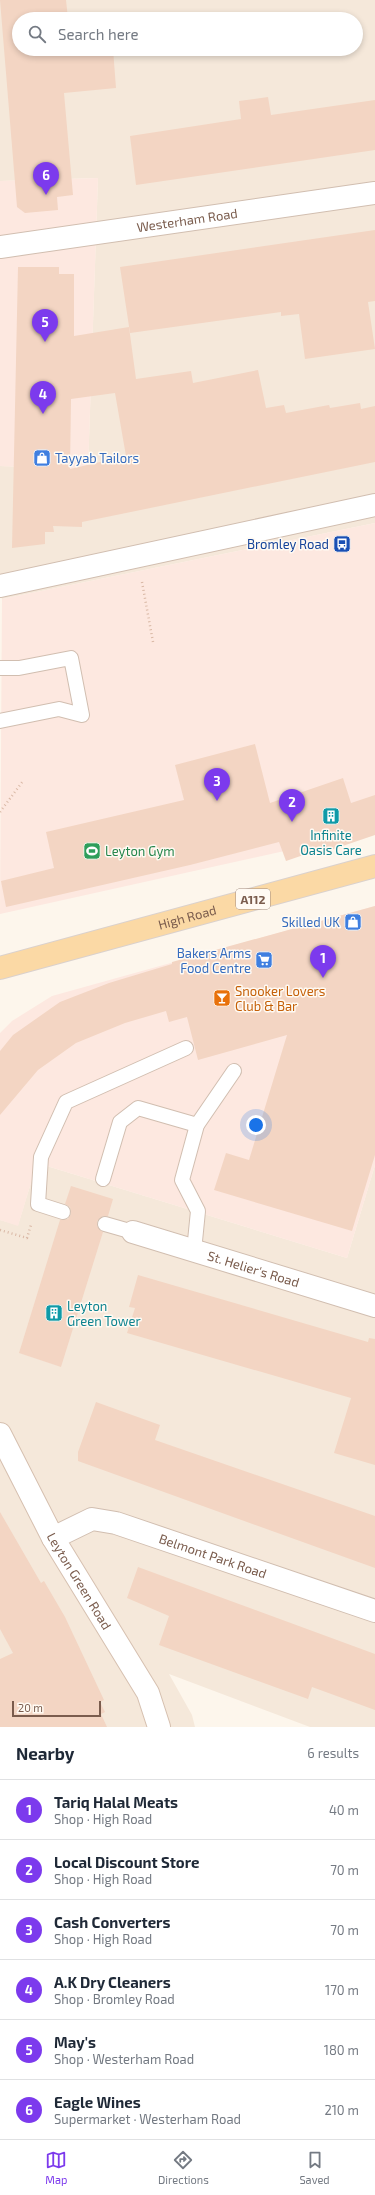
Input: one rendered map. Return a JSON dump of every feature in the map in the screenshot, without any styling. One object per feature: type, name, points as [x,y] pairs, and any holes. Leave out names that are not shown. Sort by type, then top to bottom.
[{"type":"main road","name":"High Road","points":[[0,968],[375,866]]},
{"type":"street","name":"Westerham Road","points":[[0,247],[375,193]]},
{"type":"street","points":[[0,586],[375,506]]},
{"type":"street","name":"St. Helier's Road","points":[[133,1232],[375,1306]]},
{"type":"street","name":"Leyton Green Road","points":[[0,1434],[53,1538],[148,1693],[159,1727]]},
{"type":"street","name":"Belmont Park Road","points":[[53,1538],[92,1519],[116,1523],[375,1611]]},
{"type":"lane","points":[[0,668],[19,668],[71,658],[82,715],[59,709],[0,721]]},
{"type":"lane","points":[[63,1212],[38,1204],[41,1157],[66,1102],[186,1048]]},
{"type":"lane","points":[[194,1251],[198,1211],[182,1180],[197,1125],[234,1071]]},
{"type":"lane","points":[[103,1179],[120,1122],[138,1108],[197,1125]]},
{"type":"lane","points":[[105,1224],[133,1232]]},
{"type":"path","points":[[138,556],[153,642]]},
{"type":"path","points":[[0,812],[23,781]]},
{"type":"path","points":[[0,1230],[27,1238],[38,1204]]},
{"type":"shaded area","points":[[0,0],[375,0],[375,523],[2,599],[0,592],[0,466],[88,469],[98,178],[0,181]]},
{"type":"shaded area","points":[[98,178],[88,470],[0,466],[0,181]]},
{"type":"shaded area","points":[[375,523],[375,831],[0,914],[2,599]]},
{"type":"shaded area","points":[[375,906],[375,1165],[347,1258],[37,1163],[18,1226],[0,1220],[0,1033],[12,1021],[52,996]]},
{"type":"shaded area","points":[[37,1163],[347,1258],[375,1165],[375,1727],[310,1727],[169,1674],[192,1715],[195,1727],[0,1727],[0,1220],[18,1225]]},
{"type":"building","points":[[0,0],[66,0],[67,12],[12,12],[12,56],[114,56],[116,88],[64,93],[73,195],[57,197],[58,210],[25,213],[17,207]]},
{"type":"building","points":[[268,97],[271,115],[375,100],[375,150],[136,185],[130,136],[241,119],[239,101]]},
{"type":"building","points":[[375,230],[375,301],[368,302],[375,349],[305,359],[299,314],[281,316],[281,312],[130,333],[120,267]]},
{"type":"building","points":[[18,267],[59,267],[59,274],[74,274],[74,336],[129,327],[136,379],[191,371],[193,383],[258,370],[266,408],[284,405],[286,413],[329,405],[330,408],[360,403],[361,409],[375,406],[375,462],[82,522],[82,527],[53,526],[54,532],[45,532],[45,544],[12,548]],"holes":[[[115,393],[126,456],[70,469],[71,399]]]},
{"type":"building","points":[[255,744],[270,803],[343,778],[351,803],[375,795],[375,835],[319,854],[318,850],[286,861],[279,842],[190,865],[6,907],[1,881],[54,868],[46,832],[184,800],[175,765]]},
{"type":"building","points":[[375,906],[375,1155],[352,1231],[214,1190],[226,1153],[249,1160],[287,1035],[198,1060],[187,1017],[169,1022],[166,1011],[125,1023],[76,1043],[38,1070],[0,1115],[0,1051],[13,1035],[60,1002],[109,983],[172,964],[172,962]]},
{"type":"building","name":"Leyton Green Tower","points":[[71,1186],[113,1199],[108,1216],[103,1216],[97,1221],[97,1226],[103,1232],[61,1367],[19,1353],[60,1220],[68,1219],[71,1214],[70,1207],[65,1204]]},
{"type":"building","points":[[138,1275],[368,1342],[369,1338],[375,1339],[375,1465],[334,1453],[351,1398],[127,1333],[135,1308],[129,1307]]},
{"type":"building","points":[[96,1402],[160,1425],[155,1440],[375,1516],[375,1568],[78,1461],[78,1452]]},
{"type":"building","points":[[0,1512],[41,1583],[44,1581],[65,1617],[104,1700],[100,1702],[105,1712],[101,1714],[107,1727],[0,1727],[0,1659],[13,1653],[0,1629]]},
{"type":"building","points":[[138,1567],[375,1654],[375,1710],[312,1687],[308,1699],[159,1645],[169,1616],[127,1598]]},
{"type":"place","name":"Eagle Wines","points":[[46,195]]},
{"type":"place","name":"May's","points":[[45,342]]},
{"type":"place","name":"A.K Dry Cleaners","points":[[43,414]]},
{"type":"place","name":"Tayyab Tailors","points":[[42,458]]},
{"type":"place","name":"Bromley Road","points":[[342,544]]},
{"type":"place","name":"Cash Converters","points":[[217,801]]},
{"type":"place","name":"Infinite Oasis Care","points":[[331,816]]},
{"type":"place","name":"Local Discount Store","points":[[292,822]]},
{"type":"place","name":"Leyton Gym","points":[[92,851]]},
{"type":"place","name":"Skilled UK","points":[[353,922]]},
{"type":"place","name":"Bakers Arms Food Centre","points":[[264,960]]},
{"type":"place","name":"Tariq Halal Meats","points":[[323,978]]},
{"type":"place","name":"Snooker Lovers Club & Bar","points":[[222,998]]},
{"type":"place","name":"Leyton Green Tower","points":[[54,1313]]}]
